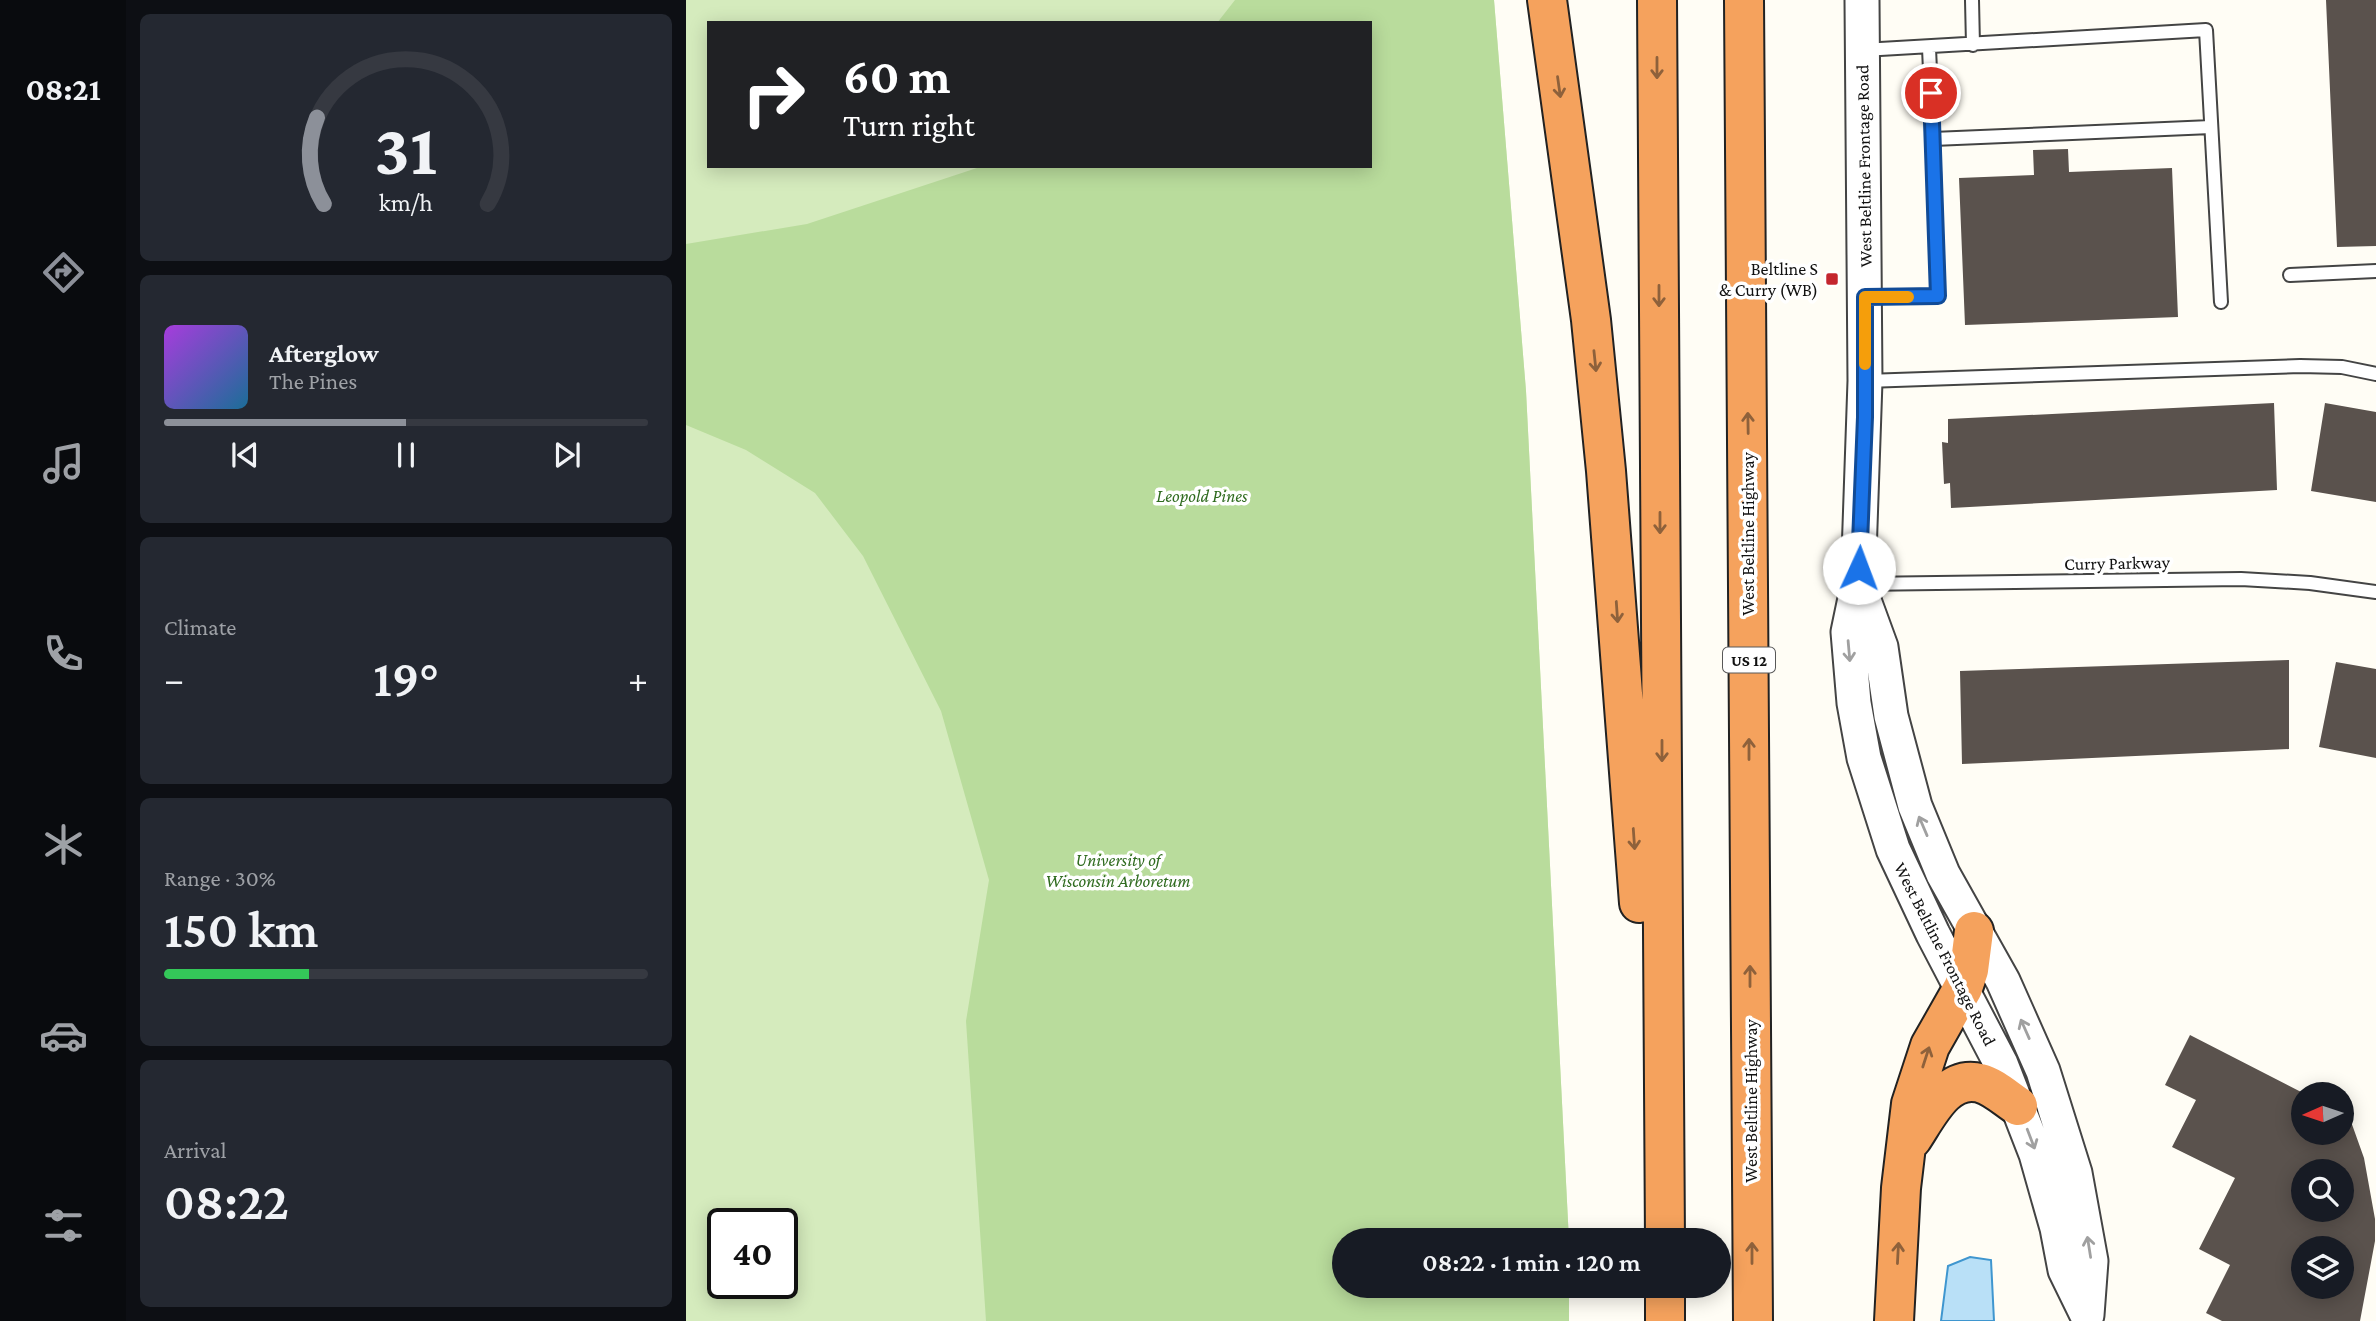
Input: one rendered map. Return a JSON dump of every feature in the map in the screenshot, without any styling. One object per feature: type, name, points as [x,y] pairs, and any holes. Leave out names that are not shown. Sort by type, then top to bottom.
[{"type":"highway","points":[[1547,0],[1591,320],[1605,457],[1664,1228]]},
{"type":"highway","points":[[1657,0],[1665,1228]]},
{"type":"highway","name":"West Beltline Highway","points":[[1744,0],[1753,1321]]},
{"type":"highway","points":[[1894,1321],[1901,1188],[1911,1104],[1930,1046],[1963,988],[1969,970],[1974,931]]},
{"type":"highway","points":[[1907,1147],[1946,1090],[1965,1083],[1980,1083],[2018,1106]]},
{"type":"highway","points":[[1665,1298],[1665,1321]]},
{"type":"street","name":"West Beltline Frontage Road","points":[[1862,0],[1865,381],[1858,584],[1848,632],[1854,703],[1864,758],[1893,849],[1933,934],[2001,1064],[2036,1154],[2057,1228],[2065,1270],[2087,1318]]},
{"type":"street","name":"West Beltline Frontage Road","points":[[1858,584],[1881,647],[1891,716],[1915,806],[1943,874],[2003,981],[2043,1071],[2075,1173],[2091,1261],[2087,1318]]},
{"type":"lane","points":[[1972,0],[1973,46]]},
{"type":"lane","points":[[1863,50],[1973,46],[2206,30],[2221,302]]},
{"type":"lane","points":[[1865,297],[1938,296],[1929,48]]},
{"type":"lane","points":[[1933,139],[2211,127]]},
{"type":"lane","points":[[2290,275],[2376,271]]},
{"type":"lane","points":[[1865,381],[2300,366],[2342,368],[2376,374]]},
{"type":"lane","name":"Curry Parkway","points":[[1858,584],[2241,579],[2310,583],[2376,593]]},
{"type":"green space","name":"Leopold Pines","points":[[686,0],[1494,0],[1526,391],[1568,1228],[1332,1228],[1332,1298],[1569,1298],[1569,1321],[686,1321]]},
{"type":"green space","name":"Leopold Pines","points":[[1235,0],[1494,0],[1526,391],[1568,1228],[1332,1228],[1332,1298],[1569,1298],[1569,1321],[986,1321],[966,1021],[989,880],[941,711],[863,556],[815,493],[746,450],[686,425],[686,244],[807,224],[977,168],[1372,168],[1372,21],[1219,21]]},
{"type":"water","points":[[1970,1257],[1991,1260],[1994,1321],[1941,1321],[1948,1266]]},
{"type":"building","points":[[2326,0],[2376,0],[2376,246],[2337,247]]},
{"type":"building","points":[[2068,149],[2069,172],[2172,168],[2178,317],[1965,325],[1959,178],[2034,175],[2033,150]]},
{"type":"building","points":[[2274,403],[2277,490],[1951,508],[1950,483],[1944,484],[1942,442],[1948,443],[1948,419]]},
{"type":"building","points":[[2325,403],[2376,412],[2376,502],[2311,491]]},
{"type":"building","points":[[2289,660],[2289,749],[1962,764],[1960,671]]},
{"type":"building","points":[[2336,662],[2376,669],[2376,758],[2319,747]]},
{"type":"building","points":[[2190,1035],[2291,1087],[2291,1145],[2354,1145],[2354,1130],[2364,1158],[2375,1219],[2375,1241],[2360,1321],[2222,1321],[2206,1313],[2230,1265],[2199,1249],[2235,1178],[2172,1147],[2196,1100],[2165,1085]]},
{"type":"slow traffic","points":[[1865,364],[1865,297],[1908,297]]},
{"type":"place","name":"Beltline S & Curry (WB)","points":[[1832,279]]},
{"type":"route","points":[[1859,568],[1865,417],[1865,297],[1938,296],[1931,93]]},
{"type":"park label","name":"University of Wisconsin Arboretum","points":[[1118,870]]}]
